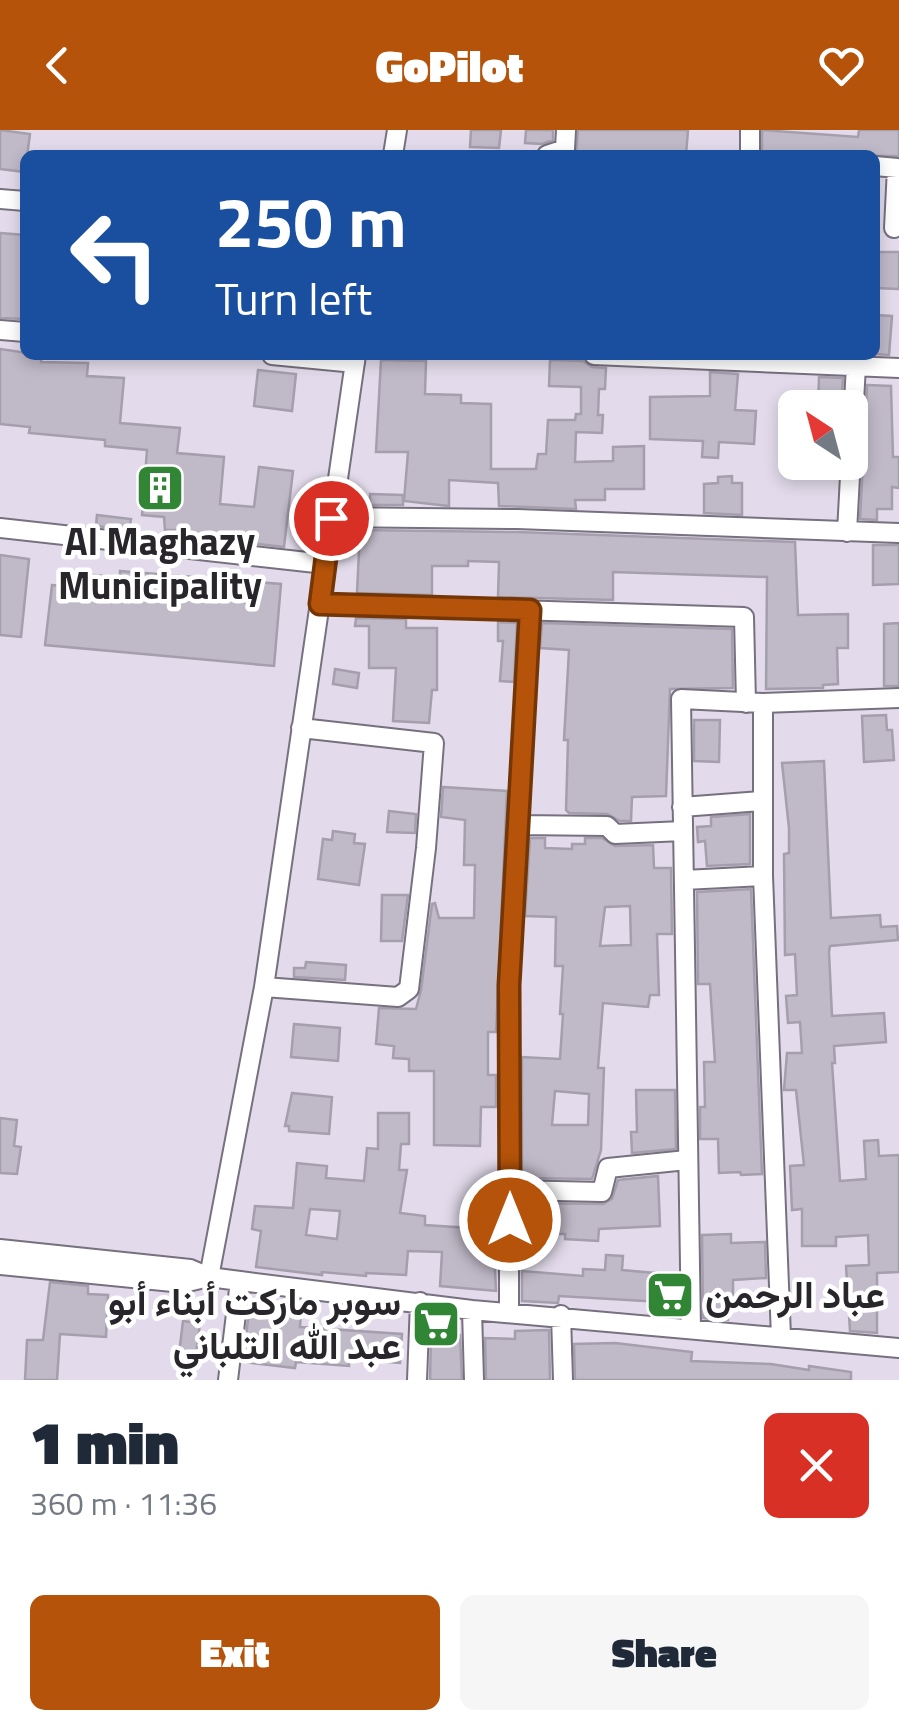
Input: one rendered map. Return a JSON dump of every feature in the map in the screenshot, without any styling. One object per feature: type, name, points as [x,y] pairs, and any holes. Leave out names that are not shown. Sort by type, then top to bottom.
[{"type":"street","points":[[880,166],[897,168],[889,227]]},
{"type":"street","points":[[209,1276],[264,987],[356,360]]},
{"type":"street","points":[[723,360],[899,368]]},
{"type":"street","points":[[847,532],[856,365]]},
{"type":"street","points":[[331,518],[517,519],[899,533]]},
{"type":"street","points":[[0,528],[325,564]]},
{"type":"street","points":[[320,604],[744,618],[755,703],[761,801],[781,1336]]},
{"type":"street","points":[[508,1311],[509,985],[530,610]]},
{"type":"street","points":[[692,1328],[681,700],[755,703],[899,698]]},
{"type":"street","points":[[264,987],[398,997],[410,989],[434,743],[302,728]]},
{"type":"street","points":[[682,806],[761,801]]},
{"type":"street","points":[[520,826],[607,826],[615,834],[683,830]]},
{"type":"street","points":[[684,880],[763,876]]},
{"type":"street","points":[[510,1190],[602,1192],[608,1168],[687,1160]]},
{"type":"street","points":[[0,1250],[190,1269],[240,1281],[472,1310],[899,1348]]},
{"type":"street","points":[[0,1265],[183,1284],[209,1276]]},
{"type":"street","points":[[228,1380],[240,1281]]},
{"type":"street","points":[[417,1380],[420,1302]]},
{"type":"street","points":[[472,1310],[474,1380]]},
{"type":"street","points":[[561,1316],[563,1380]]},
{"type":"building","points":[[0,130],[30,134],[28,150],[20,150],[20,171],[0,169]]},
{"type":"building","points":[[471,130],[501,130],[499,148],[470,147]]},
{"type":"building","points":[[526,130],[553,130],[553,140],[525,143]]},
{"type":"building","points":[[578,130],[688,130],[686,150],[576,150]]},
{"type":"building","points":[[762,130],[858,137],[859,130],[899,130],[899,156],[880,156],[880,150],[762,150]]},
{"type":"building","points":[[0,233],[20,235],[20,319],[0,318]]},
{"type":"building","points":[[880,252],[899,252],[899,289],[880,288]]},
{"type":"building","points":[[880,315],[892,316],[889,355],[880,354]]},
{"type":"building","points":[[0,349],[20,352],[20,360],[88,363],[87,376],[124,378],[120,423],[180,428],[177,453],[224,457],[220,504],[254,507],[259,467],[293,471],[284,547],[250,543],[251,539],[178,535],[179,530],[165,530],[164,517],[142,515],[147,450],[105,446],[105,440],[29,433],[30,427],[0,424]]},
{"type":"building","points":[[381,360],[426,361],[425,394],[461,395],[461,403],[491,404],[491,469],[536,469],[538,454],[546,454],[548,420],[575,420],[576,414],[581,414],[581,387],[549,386],[550,360],[583,361],[592,367],[606,368],[605,389],[599,389],[602,433],[576,432],[575,462],[613,461],[613,447],[644,446],[644,489],[605,489],[605,500],[575,500],[576,509],[499,506],[498,483],[449,480],[449,506],[404,501],[408,452],[376,452]]},
{"type":"building","points":[[258,370],[296,374],[292,411],[254,406]]},
{"type":"building","points":[[710,372],[738,374],[735,410],[756,411],[754,444],[719,442],[718,458],[702,457],[703,441],[650,439],[650,397],[710,396]]},
{"type":"building","points":[[819,377],[843,378],[842,390],[819,390]]},
{"type":"building","points":[[867,385],[891,386],[893,457],[899,457],[899,488],[892,487],[892,509],[877,509],[877,520],[860,519],[862,480],[868,480]]},
{"type":"building","points":[[732,476],[732,483],[742,483],[742,515],[704,513],[704,484]]},
{"type":"building","points":[[370,494],[403,495],[403,505],[370,505]]},
{"type":"building","points":[[97,515],[131,519],[129,530],[96,526]]},
{"type":"building","points":[[360,530],[795,542],[798,615],[848,614],[848,648],[837,648],[838,684],[766,689],[767,577],[613,572],[613,600],[498,597],[499,562],[468,561],[468,566],[432,566],[432,595],[357,593]]},
{"type":"building","points":[[873,545],[899,545],[899,584],[873,585]]},
{"type":"building","points":[[0,555],[29,559],[21,637],[0,635]]},
{"type":"building","points":[[120,571],[281,584],[274,666],[45,645],[52,585],[78,587],[80,574],[120,577]]},
{"type":"building","points":[[356,618],[406,619],[406,628],[437,628],[437,690],[432,690],[429,723],[393,721],[396,668],[369,668],[369,626],[355,626]]},
{"type":"building","points":[[498,622],[517,623],[514,682],[500,681],[503,641],[498,641]]},
{"type":"building","points":[[542,623],[732,629],[733,688],[670,689],[666,796],[632,797],[631,821],[566,810],[568,740],[564,740],[569,650],[540,648]]},
{"type":"building","points":[[899,623],[899,686],[884,686],[884,624]]},
{"type":"building","points":[[335,669],[359,673],[357,688],[333,684]]},
{"type":"building","points":[[886,715],[887,730],[892,730],[894,760],[864,762],[862,716]]},
{"type":"building","points":[[694,720],[720,720],[719,762],[694,761]]},
{"type":"building","points":[[824,761],[831,918],[880,915],[881,927],[897,926],[898,940],[830,946],[829,952],[832,1016],[884,1013],[886,1042],[834,1046],[832,1063],[840,1181],[866,1179],[864,1141],[878,1140],[879,1156],[899,1155],[899,1272],[877,1273],[877,1333],[850,1331],[846,1266],[869,1265],[868,1235],[836,1237],[836,1246],[802,1246],[802,1209],[792,1210],[790,1166],[804,1165],[796,1090],[784,1090],[787,1053],[802,1053],[800,1022],[788,1023],[786,996],[797,995],[795,954],[785,955],[784,854],[789,853],[789,828],[782,763]]},
{"type":"building","points":[[443,787],[507,791],[496,1032],[488,1032],[488,1075],[496,1075],[496,1107],[481,1107],[480,1146],[434,1145],[434,1071],[409,1071],[409,1059],[393,1058],[394,1046],[376,1044],[379,1008],[416,1009],[432,904],[435,903],[439,918],[474,918],[475,865],[464,865],[465,820],[441,817]]},
{"type":"building","points":[[389,811],[416,814],[415,833],[387,832]]},
{"type":"building","points":[[750,814],[750,864],[707,866],[705,841],[698,842],[697,827],[711,826],[711,817]]},
{"type":"building","points":[[333,831],[355,834],[354,843],[365,844],[359,885],[318,879],[323,839],[332,840]]},
{"type":"building","points":[[530,838],[545,838],[545,848],[572,849],[572,844],[585,844],[585,838],[602,838],[615,846],[653,845],[654,868],[671,868],[672,934],[657,934],[659,995],[650,995],[648,1007],[603,1003],[598,1068],[604,1068],[601,1150],[592,1179],[522,1178],[522,1057],[560,1059],[563,1014],[563,966],[555,966],[556,917],[525,916]],"holes":[[[630,906],[631,945],[600,946],[605,907]],[[555,1091],[589,1094],[588,1125],[552,1125]]]},
{"type":"building","points":[[751,889],[762,1174],[741,1175],[719,1173],[718,1139],[700,1139],[700,1107],[705,1107],[704,1062],[715,1062],[710,984],[698,984],[697,892]]},
{"type":"building","points":[[382,895],[408,895],[402,941],[381,941]]},
{"type":"building","points":[[306,962],[346,965],[345,980],[294,977],[294,968],[305,968]]},
{"type":"building","points":[[294,1024],[340,1028],[338,1061],[291,1057]]},
{"type":"building","points":[[636,1090],[675,1090],[676,1149],[632,1153],[631,1132],[637,1132]]},
{"type":"building","points":[[292,1093],[332,1097],[329,1134],[289,1131],[289,1126],[285,1126]]},
{"type":"building","points":[[378,1113],[409,1113],[409,1144],[401,1144],[399,1170],[407,1170],[400,1213],[425,1216],[425,1225],[470,1228],[468,1245],[494,1247],[496,1291],[440,1286],[442,1252],[408,1251],[406,1275],[322,1275],[256,1267],[261,1231],[252,1229],[255,1206],[293,1208],[297,1163],[327,1166],[326,1178],[364,1181],[367,1148],[378,1149]],"holes":[[[310,1209],[340,1211],[337,1239],[306,1235]]]},
{"type":"building","points":[[0,1118],[17,1120],[14,1146],[21,1147],[17,1174],[0,1173]]},
{"type":"building","points":[[658,1176],[660,1226],[599,1229],[598,1241],[565,1239],[565,1234],[522,1234],[522,1203],[603,1204],[612,1199],[618,1180]]},
{"type":"building","points":[[731,1234],[731,1243],[765,1242],[766,1278],[733,1280],[728,1320],[703,1318],[702,1235]]},
{"type":"building","points":[[606,1255],[623,1256],[622,1270],[678,1275],[678,1303],[559,1296],[558,1303],[522,1301],[522,1271],[583,1276],[583,1269],[605,1270]]},
{"type":"building","points":[[50,1282],[88,1286],[88,1294],[108,1295],[106,1337],[60,1334],[57,1380],[25,1380],[27,1340],[43,1340]]},
{"type":"building","points":[[249,1311],[301,1314],[300,1327],[402,1334],[400,1363],[349,1359],[349,1366],[296,1362],[295,1368],[243,1362]]},
{"type":"building","points":[[183,1321],[200,1323],[196,1356],[179,1354]]},
{"type":"building","points":[[549,1330],[550,1380],[486,1380],[485,1338],[515,1339],[515,1331]]},
{"type":"building","points":[[431,1334],[460,1335],[462,1380],[430,1380]]},
{"type":"building","points":[[615,1343],[692,1352],[691,1361],[771,1364],[809,1370],[809,1366],[851,1372],[851,1380],[575,1380],[574,1344]]},
{"type":"place","name":"Al Maghazy Municipality","points":[[160,488]]},
{"type":"place","name":"عباد الرحمن","points":[[670,1295]]},
{"type":"place","name":"سوبر ماركت أبناء أبو عبد الله التلباني","points":[[436,1324]]},
{"type":"route","points":[[331,518],[320,604],[530,610],[509,985],[510,1220]]}]
